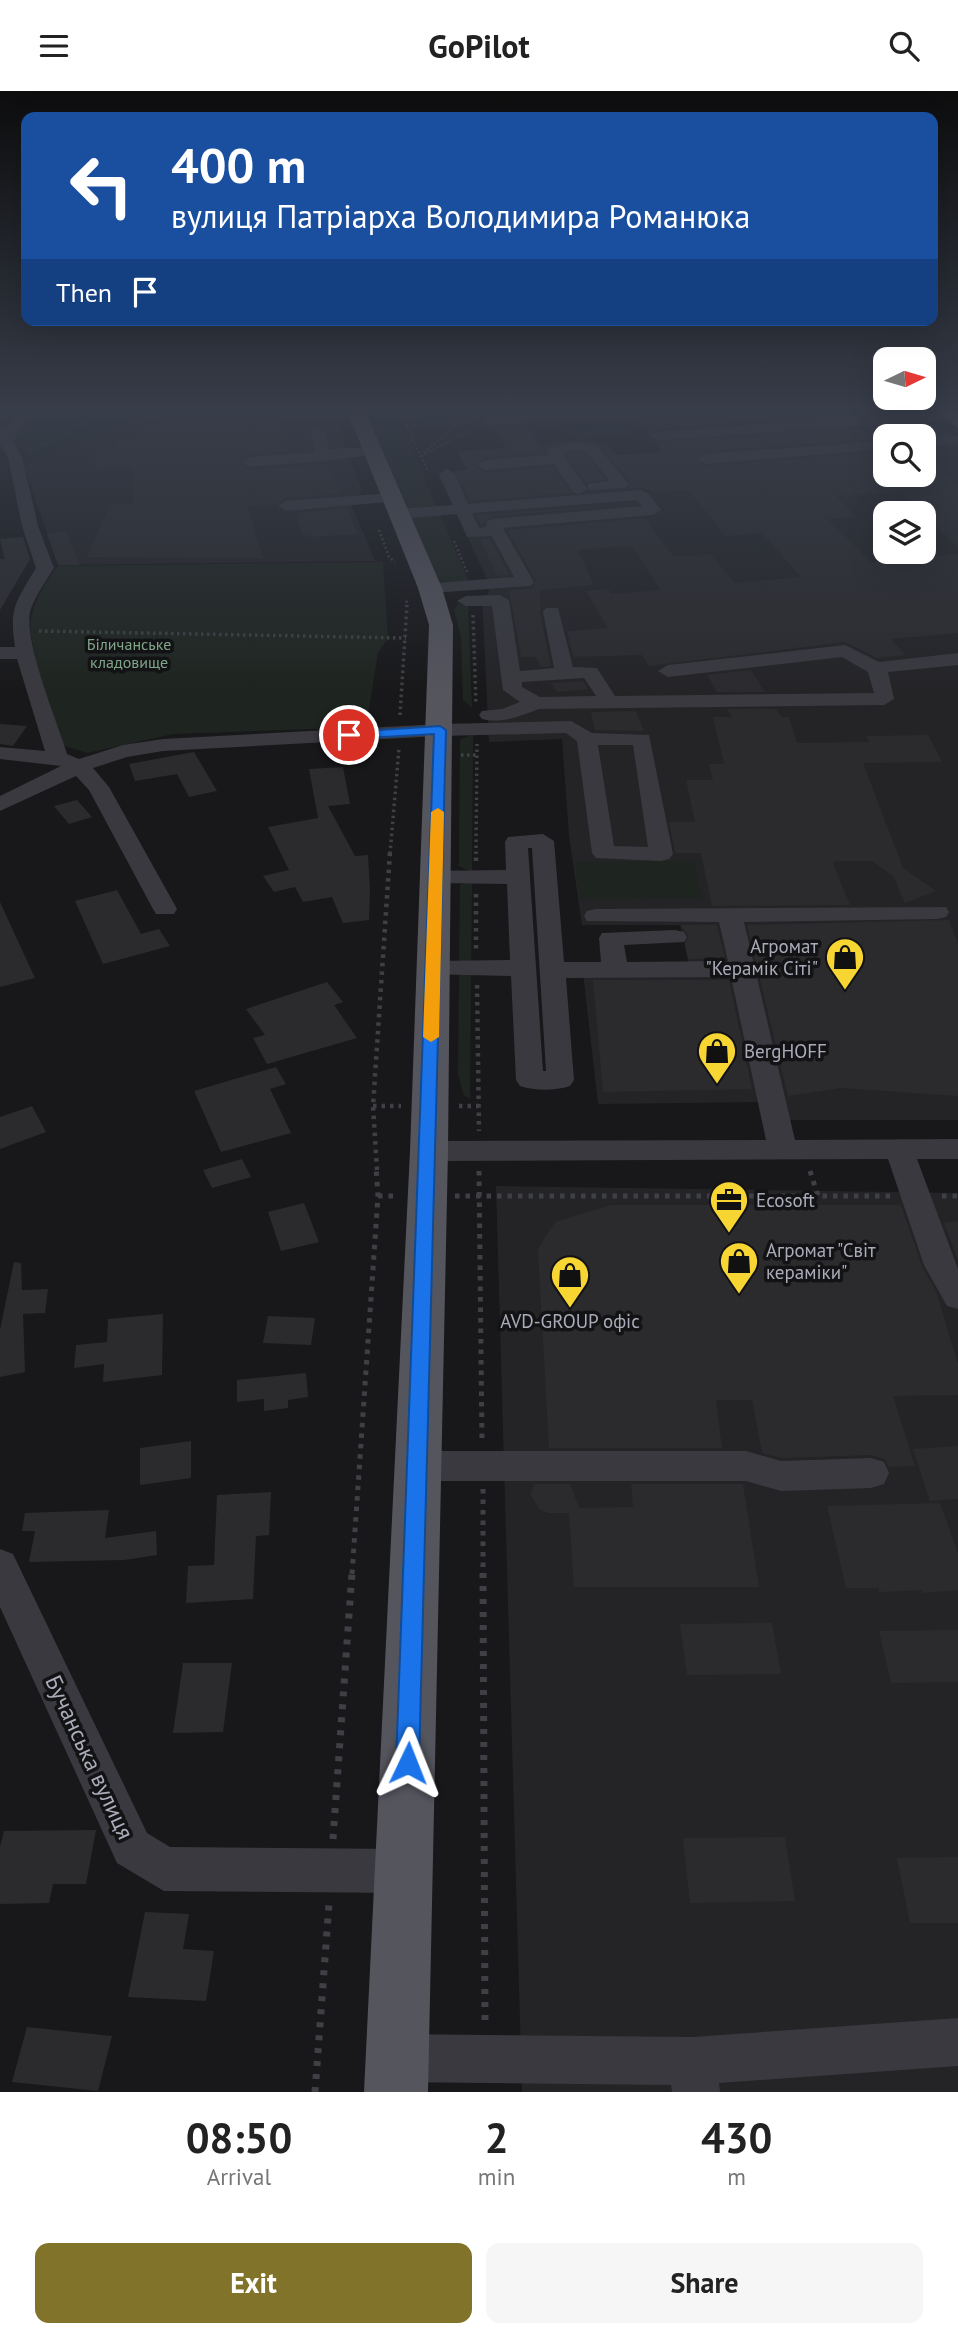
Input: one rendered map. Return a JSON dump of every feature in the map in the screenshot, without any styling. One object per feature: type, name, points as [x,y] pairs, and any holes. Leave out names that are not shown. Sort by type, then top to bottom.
[{"type":"main road","points":[[388,506],[441,625],[428,1173],[396,2075]]},
{"type":"street","points":[[25,506],[44,558],[44,568],[22,608],[21,632],[25,653],[68,762],[98,787],[165,909]]},
{"type":"street","points":[[409,506],[442,510],[451,506]]},
{"type":"street","points":[[461,506],[473,533],[497,531]]},
{"type":"street","points":[[472,593],[526,582],[493,524],[653,510],[650,506]]},
{"type":"street","points":[[424,591],[472,593],[500,600],[513,691],[536,703]]},
{"type":"street","points":[[552,612],[565,674]]},
{"type":"street","points":[[477,722],[536,703],[884,699],[882,679],[876,668],[853,654],[837,651],[668,671]]},
{"type":"street","points":[[0,653],[25,653]]},
{"type":"street","points":[[876,668],[958,659]]},
{"type":"street","points":[[511,677],[590,672],[610,702]]},
{"type":"street","points":[[0,753],[68,762],[163,745],[400,733],[440,723],[477,722],[571,727],[587,739],[642,739],[661,854],[604,853],[587,739]]},
{"type":"street","points":[[0,804],[68,762]]},
{"type":"street","points":[[543,841],[560,1080],[530,1080],[518,877],[516,842],[543,841]]},
{"type":"street","points":[[436,877],[518,877]]},
{"type":"street","points":[[596,916],[937,912]]},
{"type":"street","points":[[730,915],[783,1149]]},
{"type":"street","points":[[615,970],[611,938],[675,937]]},
{"type":"street","points":[[433,969],[522,968]]},
{"type":"street","points":[[552,970],[742,969]]},
{"type":"street","points":[[900,1149],[940,1265],[958,1297]]},
{"type":"street","points":[[428,1173],[479,1151],[958,1149]]},
{"type":"street","points":[[418,1466],[746,1466],[781,1476],[872,1473]]},
{"type":"street","name":"Бучанська вулиця","points":[[0,1566],[132,1848],[164,1869],[404,1871]]},
{"type":"street","points":[[396,2075],[485,2061],[695,2077],[958,2042]]},
{"type":"path","points":[[387,506],[389,557],[401,568]]},
{"type":"path","points":[[441,506],[472,593],[477,722],[475,876],[485,2061]]},
{"type":"path","points":[[315,2092],[377,1196],[373,1106],[383,933],[400,733],[400,693],[406,638],[424,591]]},
{"type":"path","points":[[21,632],[406,638]]},
{"type":"path","points":[[377,1196],[428,1173],[479,1196],[958,1196]]},
{"type":"shaded area","points":[[38,506],[352,506],[375,561],[58,565]]},
{"type":"shaded area","points":[[453,506],[873,506],[873,564],[936,564],[936,506],[958,506],[958,1120],[768,1120],[763,1102],[598,1104],[582,964],[689,964],[680,925],[582,925],[569,836],[562,739],[489,742],[482,595],[488,595],[490,585]]},
{"type":"shaded area","points":[[496,1186],[958,1193],[958,2092],[522,2092]]},
{"type":"green space","points":[[406,506],[436,506],[470,584],[439,582]]},
{"type":"green space","name":"Біличанське кладовище","points":[[383,562],[388,638],[378,653],[366,727],[173,734],[87,753],[62,745],[42,681],[31,629],[31,619],[38,598],[58,566]]},
{"type":"green space","points":[[468,603],[472,708],[463,700],[461,637],[454,610],[458,604]]},
{"type":"green space","points":[[473,734],[472,872],[459,866],[460,740]]},
{"type":"green space","points":[[694,861],[702,898],[580,899],[575,862]]},
{"type":"green space","points":[[472,881],[470,1099],[463,1094],[458,1073],[460,885]]},
{"type":"building","points":[[109,506],[248,506],[263,558],[87,557]]},
{"type":"building","points":[[608,506],[493,516],[481,525],[476,515]]},
{"type":"building","points":[[702,506],[846,506],[857,517],[827,519],[873,564],[936,564],[936,556],[958,554],[958,633],[891,639],[906,655],[877,658],[845,642],[649,666],[642,655],[573,657],[567,631],[608,628],[586,591],[608,589],[611,594],[661,590],[632,546],[578,550],[594,585],[540,590],[540,613],[551,666],[541,667],[536,657],[521,657],[509,590],[531,589],[536,581],[507,530],[645,518],[673,556],[711,555],[735,583],[801,577],[762,533],[726,536]]},
{"type":"building","points":[[936,506],[958,506],[958,547],[936,526]]},
{"type":"building","points":[[347,508],[358,534],[312,537],[301,534],[297,513]]},
{"type":"building","points":[[66,531],[80,565],[58,565],[47,534]]},
{"type":"building","points":[[23,537],[30,559],[0,610],[0,559],[5,559],[0,539]]},
{"type":"building","points":[[480,539],[490,539],[510,575],[497,576]]},
{"type":"building","points":[[751,670],[765,692],[717,692],[707,675]]},
{"type":"building","points":[[583,681],[588,689],[557,692],[551,683]]},
{"type":"building","points":[[727,709],[776,709],[782,717],[789,717],[797,743],[869,742],[866,736],[928,735],[942,762],[863,763],[903,868],[936,891],[905,903],[893,876],[872,861],[836,861],[833,863],[850,905],[712,906],[701,853],[675,853],[669,822],[695,822],[686,780],[713,780],[709,764],[724,764],[713,717],[732,717]]},
{"type":"building","points":[[636,711],[644,731],[595,730],[591,712]]},
{"type":"building","points":[[0,724],[27,726],[13,746],[0,744]]},
{"type":"building","points":[[194,752],[217,791],[189,797],[177,774],[135,781],[129,764]]},
{"type":"building","points":[[343,767],[350,804],[328,806],[355,856],[368,855],[370,890],[369,920],[343,923],[332,897],[303,902],[295,887],[274,892],[263,876],[289,870],[268,827],[318,818],[309,769]]},
{"type":"building","points":[[77,800],[92,817],[69,824],[54,806]]},
{"type":"building","points":[[117,890],[141,934],[159,929],[170,946],[103,964],[75,901]]},
{"type":"building","points":[[0,902],[35,978],[0,987]]},
{"type":"building","name":"Агромат \"Керамік Сіті\"","points":[[949,920],[958,943],[958,1096],[841,1088],[788,1096],[747,925]]},
{"type":"building","points":[[680,925],[717,925],[725,958],[688,959],[685,944],[689,936]]},
{"type":"building","points":[[593,980],[729,980],[752,1089],[603,1092]]},
{"type":"building","points":[[327,982],[343,1002],[334,1005],[357,1038],[267,1064],[253,1038],[265,1035],[246,1009]]},
{"type":"building","points":[[276,1067],[286,1084],[270,1089],[291,1133],[221,1152],[194,1091]]},
{"type":"building","points":[[32,1106],[46,1132],[0,1149],[0,1117]]},
{"type":"building","points":[[242,1159],[251,1177],[212,1188],[203,1170]]},
{"type":"building","points":[[304,1203],[319,1242],[281,1251],[268,1212]]},
{"type":"building","name":"Агромат \"Світ кераміки\"","points":[[611,1205],[901,1205],[922,1266],[936,1291],[958,1364],[958,1395],[893,1396],[915,1466],[889,1467],[885,1459],[871,1455],[781,1458],[762,1453],[752,1400],[716,1400],[722,1448],[549,1448],[538,1249],[555,1222]]},
{"type":"building","points":[[958,1221],[958,1261],[944,1223]]},
{"type":"building","points":[[14,1262],[21,1263],[22,1290],[48,1289],[45,1313],[23,1314],[25,1372],[0,1377],[0,1330]]},
{"type":"building","points":[[163,1314],[162,1375],[103,1382],[104,1364],[74,1368],[76,1345],[107,1342],[108,1319]]},
{"type":"building","points":[[268,1316],[315,1318],[311,1345],[263,1343]]},
{"type":"building","points":[[306,1373],[308,1397],[288,1400],[288,1408],[264,1411],[264,1399],[237,1402],[237,1380]]},
{"type":"building","points":[[191,1441],[191,1478],[140,1485],[140,1448]]},
{"type":"building","points":[[958,1446],[958,1499],[930,1501],[913,1449]]},
{"type":"building","points":[[535,1484],[570,1484],[579,1508],[633,1507],[631,1484],[743,1484],[759,1587],[574,1587],[569,1513],[548,1513],[539,1509],[530,1494]]},
{"type":"building","points":[[271,1492],[269,1535],[256,1536],[253,1599],[186,1603],[188,1566],[214,1565],[217,1495]]},
{"type":"building","points":[[940,1503],[958,1553],[958,1590],[923,1593],[922,1590],[879,1592],[879,1588],[846,1588],[827,1506]]},
{"type":"building","points":[[109,1510],[105,1538],[156,1531],[157,1555],[124,1560],[29,1562],[35,1531],[22,1531],[25,1513]]},
{"type":"building","points":[[772,1623],[781,1674],[687,1675],[680,1624]]},
{"type":"building","points":[[958,1630],[958,1682],[891,1683],[879,1631]]},
{"type":"building","points":[[183,1663],[232,1663],[223,1732],[173,1733]]},
{"type":"building","points":[[96,1830],[86,1884],[53,1884],[49,1903],[0,1904],[0,1847],[4,1831]]},
{"type":"building","points":[[785,1837],[795,1901],[690,1903],[683,1838]]},
{"type":"building","points":[[958,1857],[958,1923],[910,1923],[897,1858]]},
{"type":"building","points":[[145,1912],[189,1914],[183,1949],[214,1951],[206,2001],[128,1997]]},
{"type":"building","points":[[27,2027],[112,2036],[98,2091],[12,2082]]},
{"type":"slow traffic","points":[[431,1037],[438,812]]},
{"type":"place","name":"Агромат \"Керамік Сіті\"","points":[[845,991]]},
{"type":"place","name":"BergHOFF","points":[[717,1085]]},
{"type":"place","name":"Ecosoft","points":[[729,1234]]},
{"type":"place","name":"Агромат \"Світ кераміки\"","points":[[739,1295]]},
{"type":"place","name":"AVD-GROUP офіс","points":[[570,1309]]},
{"type":"route","points":[[349,735],[440,730],[428,1195],[408,1763]]}]
